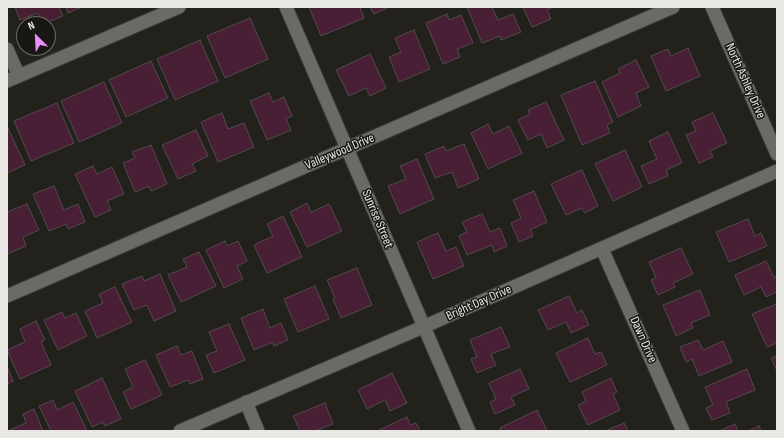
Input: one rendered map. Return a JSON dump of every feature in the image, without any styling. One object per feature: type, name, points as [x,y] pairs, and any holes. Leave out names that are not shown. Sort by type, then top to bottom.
[{"type":"street","points":[[7,49],[13,78],[178,7]]},
{"type":"street","name":"Sunrise Street","points":[[286,7],[469,431]]},
{"type":"street","name":"Valleywood Drive","points":[[7,296],[673,7]]},
{"type":"street","name":"North Ashley Drive","points":[[712,7],[777,154]]},
{"type":"street","name":"Bright Day Drive","points":[[180,431],[424,327],[777,171]]},
{"type":"street","name":"Dawn Drive","points":[[602,249],[683,431]]},
{"type":"street","points":[[246,402],[258,431]]},
{"type":"building","points":[[15,7],[59,7],[63,16],[56,19],[56,16],[39,16],[38,13],[30,16],[18,16]]},
{"type":"building","points":[[66,7],[82,7],[68,13]]},
{"type":"building","points":[[309,7],[360,7],[364,18],[321,36]]},
{"type":"building","points":[[370,7],[389,7],[374,14]]},
{"type":"building","points":[[467,7],[492,7],[498,20],[513,14],[521,32],[501,40],[500,36],[482,43]]},
{"type":"building","points":[[523,7],[553,7],[547,10],[551,19],[532,27]]},
{"type":"building","points":[[447,14],[449,20],[461,15],[473,43],[457,49],[460,57],[443,64],[426,23]]},
{"type":"building","points":[[250,18],[268,59],[225,78],[207,36]]},
{"type":"building","points":[[414,30],[430,69],[399,82],[389,57],[401,52],[395,38]]},
{"type":"building","points":[[200,40],[218,81],[175,100],[157,59]]},
{"type":"building","points":[[688,48],[700,76],[666,91],[651,56],[668,49],[671,56]]},
{"type":"building","points":[[370,54],[386,88],[370,96],[366,88],[349,96],[336,70]]},
{"type":"building","points":[[636,60],[649,87],[636,93],[641,106],[618,117],[602,82],[620,73],[618,69]]},
{"type":"building","points":[[151,61],[168,98],[126,117],[109,80]]},
{"type":"building","points":[[595,81],[613,122],[607,125],[610,133],[582,145],[561,95]]},
{"type":"building","points":[[104,82],[122,123],[79,142],[61,101]]},
{"type":"building","points":[[269,93],[273,102],[284,97],[292,116],[286,119],[291,130],[267,140],[250,101]]},
{"type":"building","points":[[546,102],[564,140],[547,148],[541,134],[528,140],[518,120],[530,114],[528,110]]},
{"type":"building","points":[[57,103],[74,143],[31,161],[14,121]]},
{"type":"building","points":[[222,113],[228,129],[244,123],[254,147],[218,162],[201,122]]},
{"type":"building","points":[[713,113],[727,143],[710,151],[713,157],[699,163],[686,135],[696,131],[692,122]]},
{"type":"building","points":[[488,124],[493,134],[509,126],[522,153],[488,169],[471,133]]},
{"type":"building","points":[[7,126],[25,165],[7,173]]},
{"type":"building","points":[[196,130],[208,156],[192,164],[196,171],[178,179],[162,145]]},
{"type":"building","points":[[668,132],[682,163],[666,170],[668,176],[649,184],[641,166],[657,159],[649,141]]},
{"type":"building","points":[[464,144],[479,179],[458,188],[452,172],[435,178],[425,154],[444,146],[446,151]]},
{"type":"building","points":[[151,145],[167,184],[151,191],[149,186],[135,192],[123,163],[135,158],[132,152]]},
{"type":"building","points":[[625,150],[642,187],[613,201],[595,164]]},
{"type":"building","points":[[417,159],[434,199],[400,214],[388,186],[406,179],[400,166]]},
{"type":"building","points":[[93,166],[97,174],[112,167],[124,194],[107,201],[111,210],[95,217],[75,174]]},
{"type":"building","points":[[582,170],[598,206],[585,213],[582,208],[566,215],[551,184]]},
{"type":"building","points":[[54,186],[64,210],[78,204],[85,222],[68,229],[66,224],[49,231],[33,194]]},
{"type":"building","points":[[534,191],[547,222],[530,230],[533,236],[519,242],[511,223],[521,218],[513,200]]},
{"type":"building","points":[[307,203],[311,212],[329,204],[342,231],[307,247],[290,212]]},
{"type":"building","points":[[27,204],[39,230],[23,237],[26,246],[7,254],[7,212]]},
{"type":"building","points":[[482,214],[490,232],[500,228],[507,246],[494,252],[492,245],[467,255],[459,236],[467,232],[462,222]]},
{"type":"building","points":[[283,216],[302,257],[267,273],[254,245],[273,236],[267,224]]},
{"type":"building","points":[[748,219],[755,236],[761,233],[767,246],[729,262],[716,232]]},
{"type":"building","points":[[438,233],[446,251],[456,247],[464,266],[433,279],[417,242]]},
{"type":"building","points":[[225,241],[227,246],[238,241],[247,261],[237,266],[243,279],[224,288],[206,250]]},
{"type":"building","points":[[681,248],[693,274],[673,283],[675,287],[658,295],[651,280],[656,278],[649,262]]},
{"type":"building","points":[[199,252],[216,286],[181,302],[168,275],[187,267],[183,259]]},
{"type":"building","points":[[766,261],[774,277],[777,276],[777,292],[766,297],[761,287],[744,295],[735,275]]},
{"type":"building","points":[[357,268],[372,305],[341,318],[333,299],[335,298],[327,280]]},
{"type":"building","points":[[160,274],[176,311],[154,321],[147,305],[134,310],[122,284],[142,276],[144,281]]},
{"type":"building","points":[[315,286],[329,319],[298,332],[284,299]]},
{"type":"building","points":[[115,287],[132,322],[97,338],[85,311],[103,303],[99,294]]},
{"type":"building","points":[[700,290],[710,315],[691,323],[693,328],[676,336],[663,305]]},
{"type":"building","points":[[569,296],[577,313],[582,310],[589,325],[571,333],[566,322],[548,330],[538,310]]},
{"type":"building","points":[[777,304],[777,343],[767,347],[752,314]]},
{"type":"building","points":[[263,309],[270,328],[281,323],[288,340],[274,346],[273,342],[254,350],[241,318]]},
{"type":"building","points":[[62,312],[65,318],[76,313],[87,336],[58,350],[44,320]]},
{"type":"building","points":[[36,321],[45,340],[41,342],[51,365],[20,379],[7,350],[25,342],[20,329]]},
{"type":"building","points":[[229,324],[245,360],[214,373],[206,355],[217,351],[209,332]]},
{"type":"building","points":[[501,327],[510,347],[491,354],[496,365],[477,373],[471,359],[477,357],[470,340]]},
{"type":"building","points":[[588,338],[595,354],[601,352],[607,365],[570,382],[556,353]]},
{"type":"building","points":[[698,340],[703,350],[723,341],[732,362],[699,376],[692,359],[686,362],[680,347]]},
{"type":"building","points":[[177,346],[181,355],[192,351],[203,379],[190,384],[188,380],[170,387],[156,355]]},
{"type":"building","points":[[777,356],[777,371],[771,358]]},
{"type":"building","points":[[145,360],[162,395],[131,409],[123,392],[133,387],[125,369]]},
{"type":"building","points":[[7,366],[13,381],[7,384]]},
{"type":"building","points":[[520,369],[529,389],[511,397],[515,405],[495,414],[490,402],[496,399],[489,383]]},
{"type":"building","points":[[747,369],[755,390],[726,402],[730,413],[712,420],[706,408],[713,405],[705,387]]},
{"type":"building","points":[[392,373],[407,403],[390,411],[385,400],[367,409],[358,390]]},
{"type":"building","points":[[102,378],[121,419],[105,426],[103,422],[92,427],[75,391]]},
{"type":"building","points":[[611,378],[617,392],[613,394],[620,410],[588,425],[578,405],[586,401],[582,392]]},
{"type":"building","points":[[53,400],[57,410],[73,402],[87,431],[51,431],[39,406]]},
{"type":"building","points":[[325,403],[333,424],[315,431],[300,431],[293,416]]},
{"type":"building","points":[[34,409],[43,431],[10,430],[26,423],[23,414]]},
{"type":"building","points":[[537,410],[547,431],[501,431],[500,428]]},
{"type":"building","points":[[407,417],[410,425],[416,423],[420,431],[377,431]]},
{"type":"building","points":[[624,423],[628,431],[605,431]]},
{"type":"building","points":[[735,424],[738,431],[719,431]]},
{"type":"building","points":[[759,426],[761,431],[748,431]]}]
